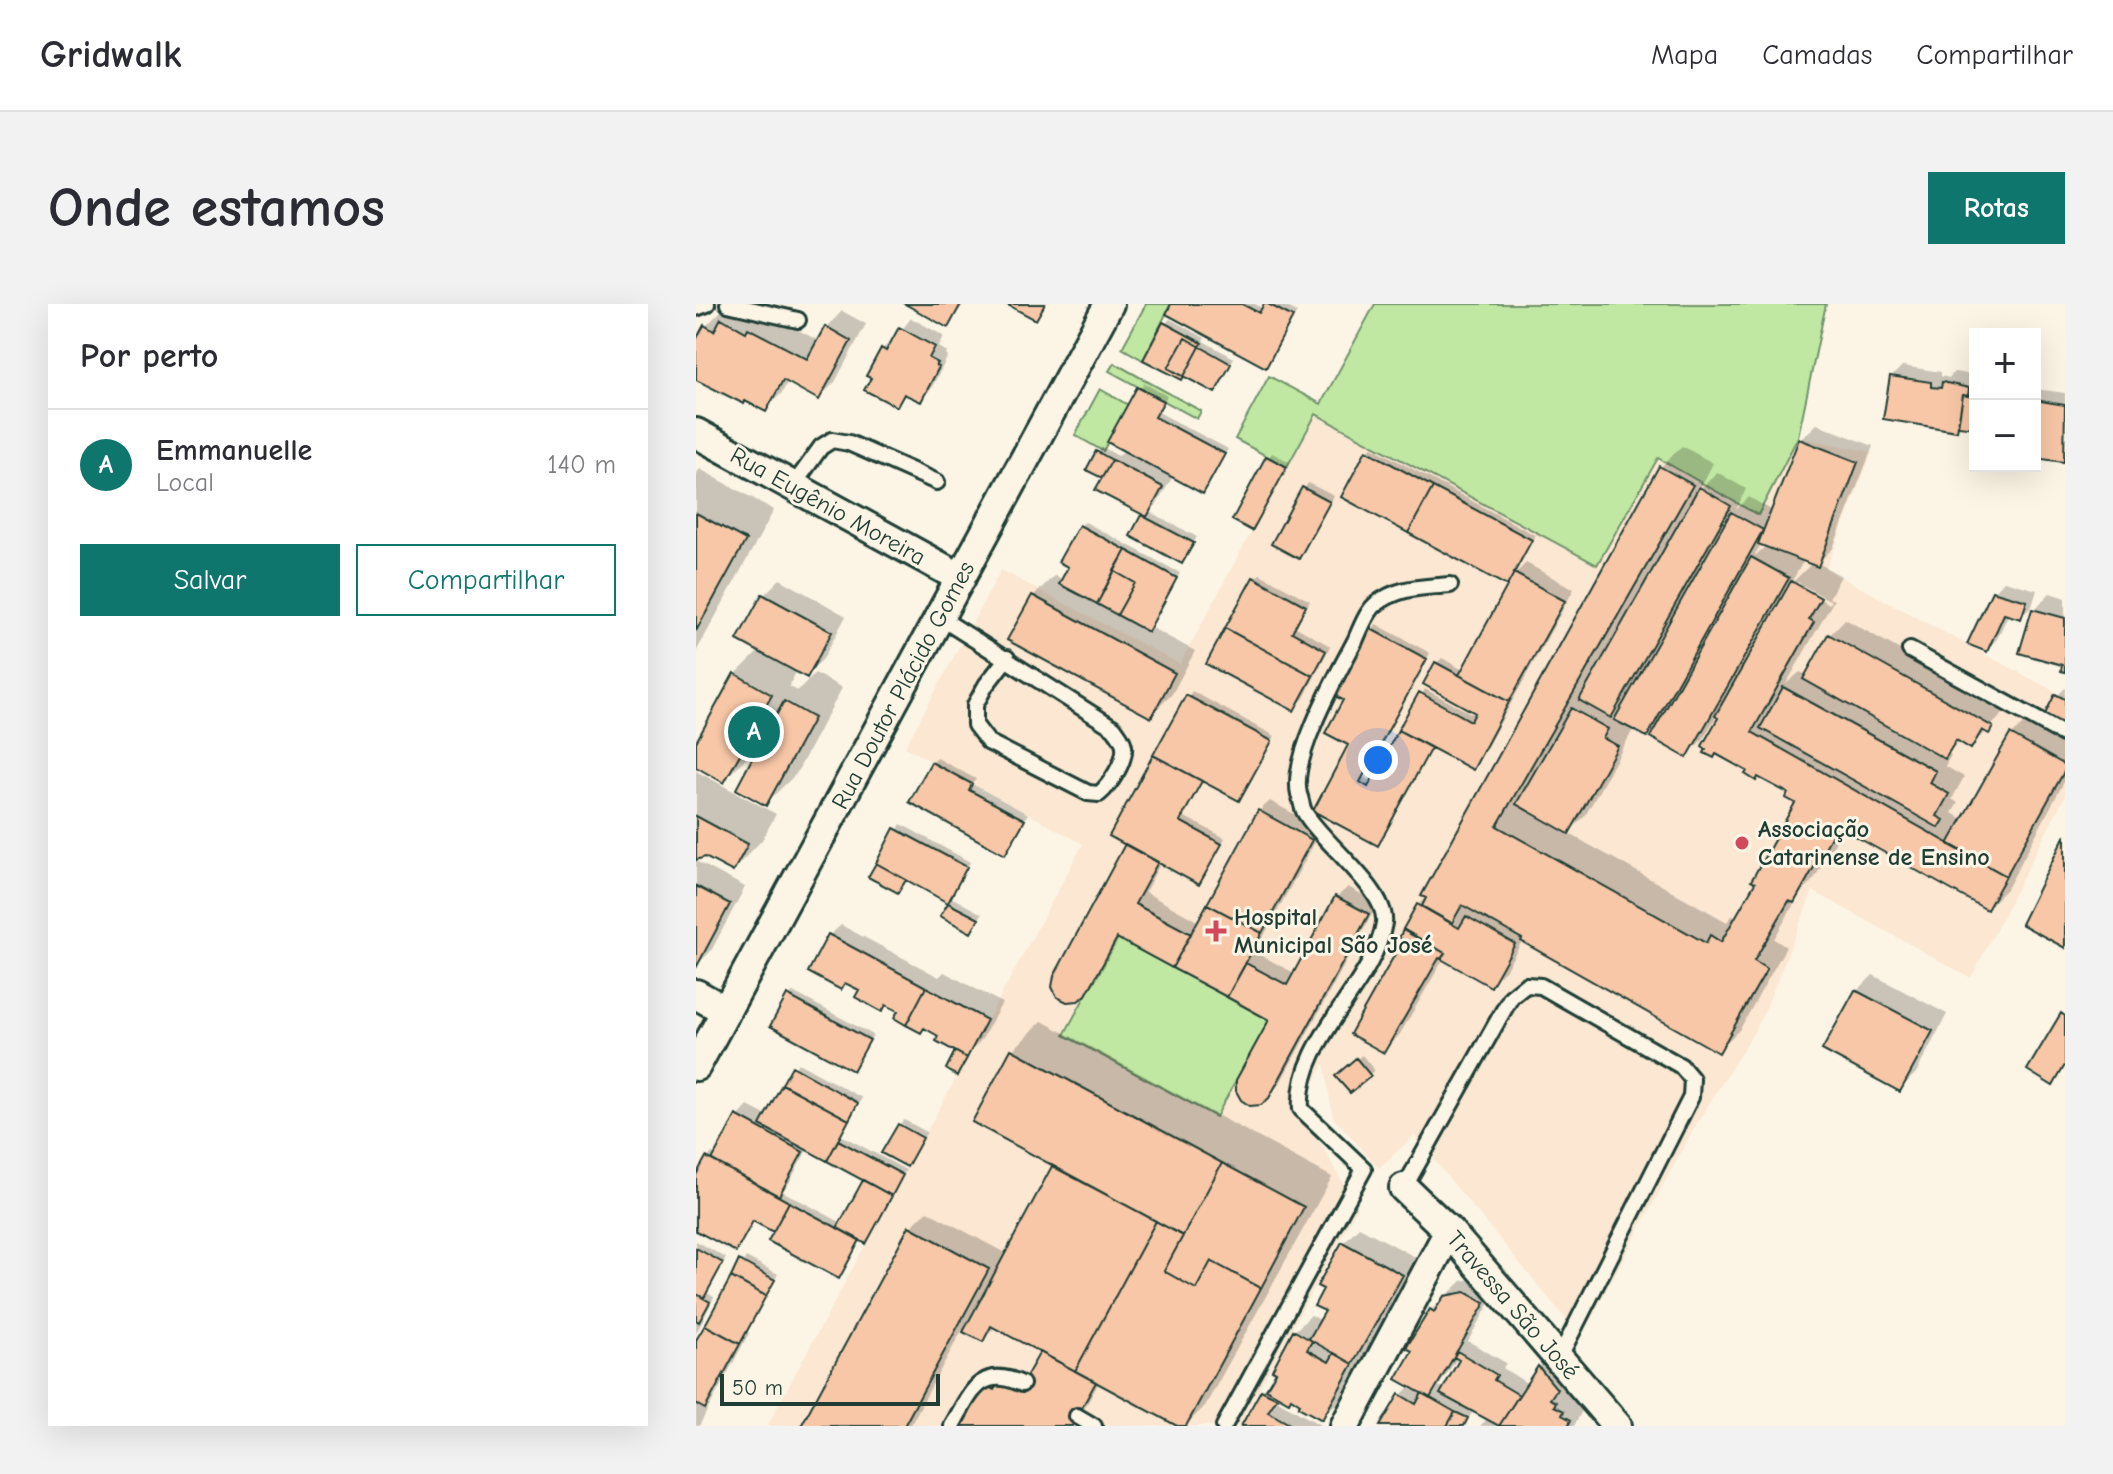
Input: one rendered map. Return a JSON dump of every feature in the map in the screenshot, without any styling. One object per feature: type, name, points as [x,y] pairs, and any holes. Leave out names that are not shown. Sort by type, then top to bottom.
[{"type":"street","name":"Rua Doutor Plácido Gomes","points":[[696,1066],[1109,304]]},
{"type":"street","name":"Rua Eugênio Moreira","points":[[696,433],[961,578]]},
{"type":"street","points":[[696,994],[726,1011]]},
{"type":"street","name":"Travessa São José","points":[[1404,1188],[1449,1231],[1559,1358],[1607,1422]]},
{"type":"street","points":[[1345,1426],[1449,1231]]},
{"type":"lane","points":[[696,308],[707,304]]},
{"type":"lane","points":[[728,304],[798,320]]},
{"type":"lane","points":[[793,486],[821,447],[832,440],[849,443],[937,482]]},
{"type":"lane","points":[[1224,1426],[1364,1169],[1301,1109],[1300,1092],[1311,1058],[1377,947],[1385,920],[1374,892],[1304,811],[1298,789],[1302,760],[1318,716],[1372,607],[1395,591],[1450,585]]},
{"type":"lane","points":[[939,617],[1007,658],[1114,728],[1124,742],[1124,755],[1107,788],[1099,794],[1088,793],[988,742],[975,725],[975,705],[1007,658]]},
{"type":"lane","points":[[1910,650],[2065,735]]},
{"type":"lane","points":[[1404,1188],[1511,997],[1526,985],[1541,986],[1681,1066],[1692,1079],[1691,1097],[1559,1358]]},
{"type":"lane","points":[[952,1426],[971,1392],[984,1380],[998,1376],[1022,1384]]},
{"type":"lane","points":[[1077,1416],[1094,1426]]},
{"type":"shaded area","points":[[1315,414],[1597,565],[1658,458],[1757,515],[1798,437],[1872,452],[1826,569],[2065,697],[2065,796],[1971,978],[1813,891],[1752,1035],[1694,1128],[1581,1337],[1414,1136],[1379,1168],[1333,1117],[1324,1064],[1301,1109],[1357,1208],[1239,1426],[767,1426],[1083,844],[905,747],[1001,570],[1180,664]]},
{"type":"green space","points":[[1146,304],[1171,304],[1143,360],[1122,348]]},
{"type":"green space","points":[[1375,304],[1826,304],[1798,437],[1758,515],[1658,458],[1597,565],[1316,414],[1287,467],[1235,439],[1269,376],[1321,404]]},
{"type":"green space","points":[[1114,363],[1201,411],[1197,419],[1109,371]]},
{"type":"green space","points":[[1100,389],[1128,405],[1103,451],[1075,435]]},
{"type":"green space","points":[[1117,938],[1269,1020],[1216,1117],[1064,1035]]},
{"type":"building","points":[[905,304],[961,304],[948,328]]},
{"type":"building","points":[[1006,304],[1045,304],[1036,320]]},
{"type":"building","points":[[1171,304],[1242,304],[1259,313],[1264,304],[1268,304],[1293,317],[1266,368],[1166,314]]},
{"type":"building","points":[[721,318],[746,332],[748,328],[807,359],[825,326],[851,341],[819,400],[783,380],[766,412],[696,380],[696,340],[704,325],[714,331]]},
{"type":"building","points":[[1163,322],[1202,343],[1182,380],[1143,360]]},
{"type":"building","points":[[899,327],[935,347],[929,358],[939,367],[921,402],[904,394],[897,407],[864,390],[871,378],[866,376],[881,348],[886,351]]},
{"type":"building","points":[[1185,338],[1231,364],[1215,393],[1168,368]]},
{"type":"building","points":[[1890,376],[1931,382],[1931,387],[1941,388],[1942,382],[1969,388],[1968,396],[1963,395],[1957,431],[1883,419]]},
{"type":"building","points":[[1137,387],[1164,401],[1155,417],[1225,454],[1203,494],[1107,442]]},
{"type":"building","points":[[1963,395],[1969,396],[1969,427],[1958,426]]},
{"type":"building","points":[[2041,401],[2065,405],[2064,462],[2041,459]]},
{"type":"building","points":[[1799,439],[1858,462],[1818,567],[1758,544]]},
{"type":"building","points":[[1366,450],[1433,487],[1408,533],[1341,497]]},
{"type":"building","points":[[1096,451],[1112,460],[1102,478],[1086,470]]},
{"type":"building","points":[[1266,456],[1287,467],[1252,531],[1232,520]]},
{"type":"building","points":[[1112,460],[1163,487],[1147,517],[1095,490]]},
{"type":"building","points":[[1659,466],[1693,485],[1497,826],[1706,943],[1710,935],[1721,942],[1795,803],[1786,798],[1788,793],[1758,777],[1756,781],[1745,774],[1747,771],[1716,754],[1714,758],[1704,753],[1706,749],[1702,746],[1718,718],[1715,716],[1791,581],[1821,598],[1809,619],[1814,622],[1752,732],[2006,876],[1987,910],[1837,826],[1794,903],[1789,901],[1754,961],[1767,969],[1719,1053],[1462,905],[1452,923],[1422,906],[1426,898],[1421,896]]},
{"type":"building","points":[[1302,487],[1330,502],[1299,559],[1271,544]]},
{"type":"building","points":[[1433,487],[1532,540],[1507,586],[1408,533]]},
{"type":"building","points":[[1699,487],[1731,506],[1611,718],[1579,700]]},
{"type":"building","points":[[1731,512],[1763,530],[1647,737],[1614,720]]},
{"type":"building","points":[[696,513],[746,540],[696,631]]},
{"type":"building","points":[[1141,515],[1194,543],[1182,564],[1130,536]]},
{"type":"building","points":[[1079,525],[1126,550],[1097,604],[1059,584],[1068,567],[1058,562]]},
{"type":"building","points":[[1126,550],[1177,578],[1148,632],[1117,615],[1135,583],[1114,571]]},
{"type":"building","points":[[1751,557],[1789,578],[1687,758],[1650,737]]},
{"type":"building","points":[[1114,571],[1135,583],[1117,615],[1097,604]]},
{"type":"building","points":[[1514,573],[1565,601],[1509,702],[1459,675]]},
{"type":"building","points":[[1253,577],[1306,606],[1292,632],[1326,651],[1313,676],[1225,628]]},
{"type":"building","points":[[1992,591],[2027,601],[2021,619],[2004,614],[1987,652],[1967,644]]},
{"type":"building","points":[[762,594],[832,632],[807,678],[737,640]]},
{"type":"building","points":[[1032,595],[1175,673],[1151,718],[1007,640]]},
{"type":"building","points":[[2032,609],[2065,618],[2065,672],[2061,671],[2062,665],[2019,653]]},
{"type":"building","points":[[1225,628],[1313,676],[1294,711],[1206,664]]},
{"type":"building","points":[[1369,628],[1427,659],[1360,782],[1368,787],[1398,730],[1431,748],[1378,846],[1313,811],[1348,745],[1325,733],[1343,700],[1333,695]]},
{"type":"building","points":[[1828,634],[1993,727],[1989,734],[1982,730],[1971,749],[1956,740],[1945,759],[1803,679]]},
{"type":"building","points":[[1435,662],[1509,702],[1473,770],[1398,730],[1419,692],[1471,721],[1475,713],[1423,684]]},
{"type":"building","points":[[734,673],[772,695],[760,716],[772,723],[784,701],[814,718],[766,806],[736,789],[755,753],[744,747],[724,783],[696,767],[696,742]]},
{"type":"building","points":[[1783,687],[1936,771],[1930,783],[1949,794],[1937,816],[1944,820],[1939,828],[1760,728]]},
{"type":"building","points":[[2055,694],[2065,699],[2065,725],[2045,714]]},
{"type":"building","points":[[1186,695],[1272,741],[1239,801],[1153,755]]},
{"type":"building","points":[[1571,708],[1608,729],[1603,738],[1618,746],[1569,834],[1516,804]]},
{"type":"building","points":[[2010,734],[2065,765],[2065,770],[2006,876],[1948,844]]},
{"type":"building","points":[[1153,755],[1202,781],[1180,821],[1222,844],[1199,885],[1109,836]]},
{"type":"building","points":[[931,762],[972,784],[969,790],[1025,820],[1005,855],[909,802]]},
{"type":"building","points":[[1258,810],[1312,840],[1262,933],[1207,904]]},
{"type":"building","points":[[696,816],[748,844],[733,872],[705,857],[696,860]]},
{"type":"building","points":[[894,828],[967,867],[948,903],[876,863]]},
{"type":"building","points":[[2065,835],[2065,948],[2021,924]]},
{"type":"building","points":[[1125,844],[1158,862],[1135,904],[1191,934],[1172,968],[1117,938],[1086,995],[1078,1001],[1067,1002],[1057,997],[1052,987],[1054,976]]},
{"type":"building","points":[[876,863],[906,880],[898,893],[868,877]]},
{"type":"building","points":[[696,886],[730,904],[696,968]]},
{"type":"building","points":[[1335,896],[1369,914],[1269,1098],[1261,1105],[1250,1106],[1241,1100],[1236,1091],[1236,1080],[1269,1020],[1227,997],[1246,963],[1287,985]]},
{"type":"building","points":[[948,903],[979,919],[971,933],[940,916]]},
{"type":"building","points":[[1207,904],[1262,933],[1227,997],[1172,968]]},
{"type":"building","points":[[1417,904],[1459,928],[1466,916],[1515,944],[1491,987],[1441,959],[1445,953],[1403,929]]},
{"type":"building","points":[[1403,930],[1445,953],[1439,958],[1384,1053],[1350,1034],[1403,940],[1399,938]]},
{"type":"building","points":[[828,934],[926,987],[906,1025],[894,1018],[898,1011],[886,1005],[882,1012],[855,997],[859,990],[845,983],[841,990],[808,972]]},
{"type":"building","points":[[926,987],[987,1020],[967,1058],[936,1041],[938,1036],[924,1028],[921,1033],[906,1025]]},
{"type":"building","points":[[1855,990],[1933,1031],[1900,1092],[1822,1050]]},
{"type":"building","points":[[787,995],[870,1040],[853,1071],[770,1026]]},
{"type":"building","points":[[2061,1013],[2065,1016],[2065,1065],[2053,1086],[2027,1070]]},
{"type":"building","points":[[1011,1049],[1222,1163],[1183,1236],[972,1122]]},
{"type":"building","points":[[955,1051],[967,1058],[957,1076],[946,1069]]},
{"type":"building","points":[[1356,1058],[1371,1076],[1350,1093],[1335,1076]]},
{"type":"building","points":[[792,1066],[858,1103],[849,1120],[782,1084]]},
{"type":"building","points":[[782,1084],[849,1120],[827,1161],[760,1125]]},
{"type":"building","points":[[736,1115],[803,1152],[779,1196],[712,1160]]},
{"type":"building","points":[[898,1124],[923,1138],[907,1167],[881,1153]]},
{"type":"building","points":[[838,1140],[903,1175],[892,1196],[827,1161]]},
{"type":"building","points":[[706,1157],[789,1202],[773,1232],[753,1221],[736,1252],[696,1231],[696,1175]]},
{"type":"building","points":[[1222,1163],[1304,1207],[1261,1288],[1211,1261],[1196,1289],[1164,1271]]},
{"type":"building","points":[[1052,1166],[1156,1221],[1075,1371],[991,1326],[983,1342],[963,1332]]},
{"type":"building","points":[[863,1180],[892,1196],[866,1244],[837,1228]]},
{"type":"building","points":[[789,1202],[860,1240],[839,1279],[768,1241]]},
{"type":"building","points":[[1156,1221],[1183,1236],[1164,1271],[1196,1289],[1211,1261],[1261,1288],[1186,1426],[1177,1426],[1075,1371]]},
{"type":"building","points":[[909,1226],[989,1269],[904,1426],[801,1426]]},
{"type":"building","points":[[1342,1242],[1403,1275],[1353,1364],[1309,1339],[1325,1311],[1314,1306],[1323,1289],[1317,1286]]},
{"type":"building","points":[[696,1248],[723,1263],[704,1298],[696,1294]]},
{"type":"building","points":[[739,1260],[775,1280],[766,1296],[731,1277]]},
{"type":"building","points":[[731,1277],[766,1296],[740,1344],[705,1325]]},
{"type":"building","points":[[1465,1292],[1485,1303],[1430,1398],[1396,1379],[1412,1351],[1406,1348],[1430,1309],[1434,1312],[1444,1296]]},
{"type":"building","points":[[696,1294],[710,1302],[699,1322],[696,1320]]},
{"type":"building","points":[[705,1325],[740,1344],[705,1409],[696,1404],[696,1340]]},
{"type":"building","points":[[1293,1330],[1312,1341],[1307,1350],[1329,1362],[1334,1353],[1353,1364],[1322,1420],[1298,1407],[1300,1404],[1291,1398],[1289,1402],[1266,1389],[1276,1372],[1272,1370]]},
{"type":"building","points":[[1457,1351],[1497,1375],[1494,1380],[1519,1395],[1499,1426],[1440,1394],[1459,1360],[1454,1357]]},
{"type":"building","points":[[1040,1352],[1096,1382],[1072,1426],[958,1426],[981,1383],[994,1390],[1001,1379],[1019,1389]]},
{"type":"building","points":[[1538,1366],[1557,1389],[1550,1399],[1556,1402],[1554,1406],[1564,1411],[1562,1415],[1571,1420],[1568,1426],[1499,1426]]},
{"type":"building","points":[[1261,1390],[1277,1398],[1268,1412],[1293,1426],[1241,1426]]},
{"type":"building","points":[[1422,1393],[1455,1412],[1447,1426],[1380,1426],[1399,1394],[1416,1404]]},
{"type":"building","points":[[1455,1412],[1468,1418],[1464,1426],[1447,1426]]},
{"type":"place","name":"Emmanuelle","points":[[754,732]]},
{"type":"place","name":"Associação Catarinense de Ensino","points":[[1742,843]]},
{"type":"place","name":"Hospital Municipal São José","points":[[1216,931]]}]
